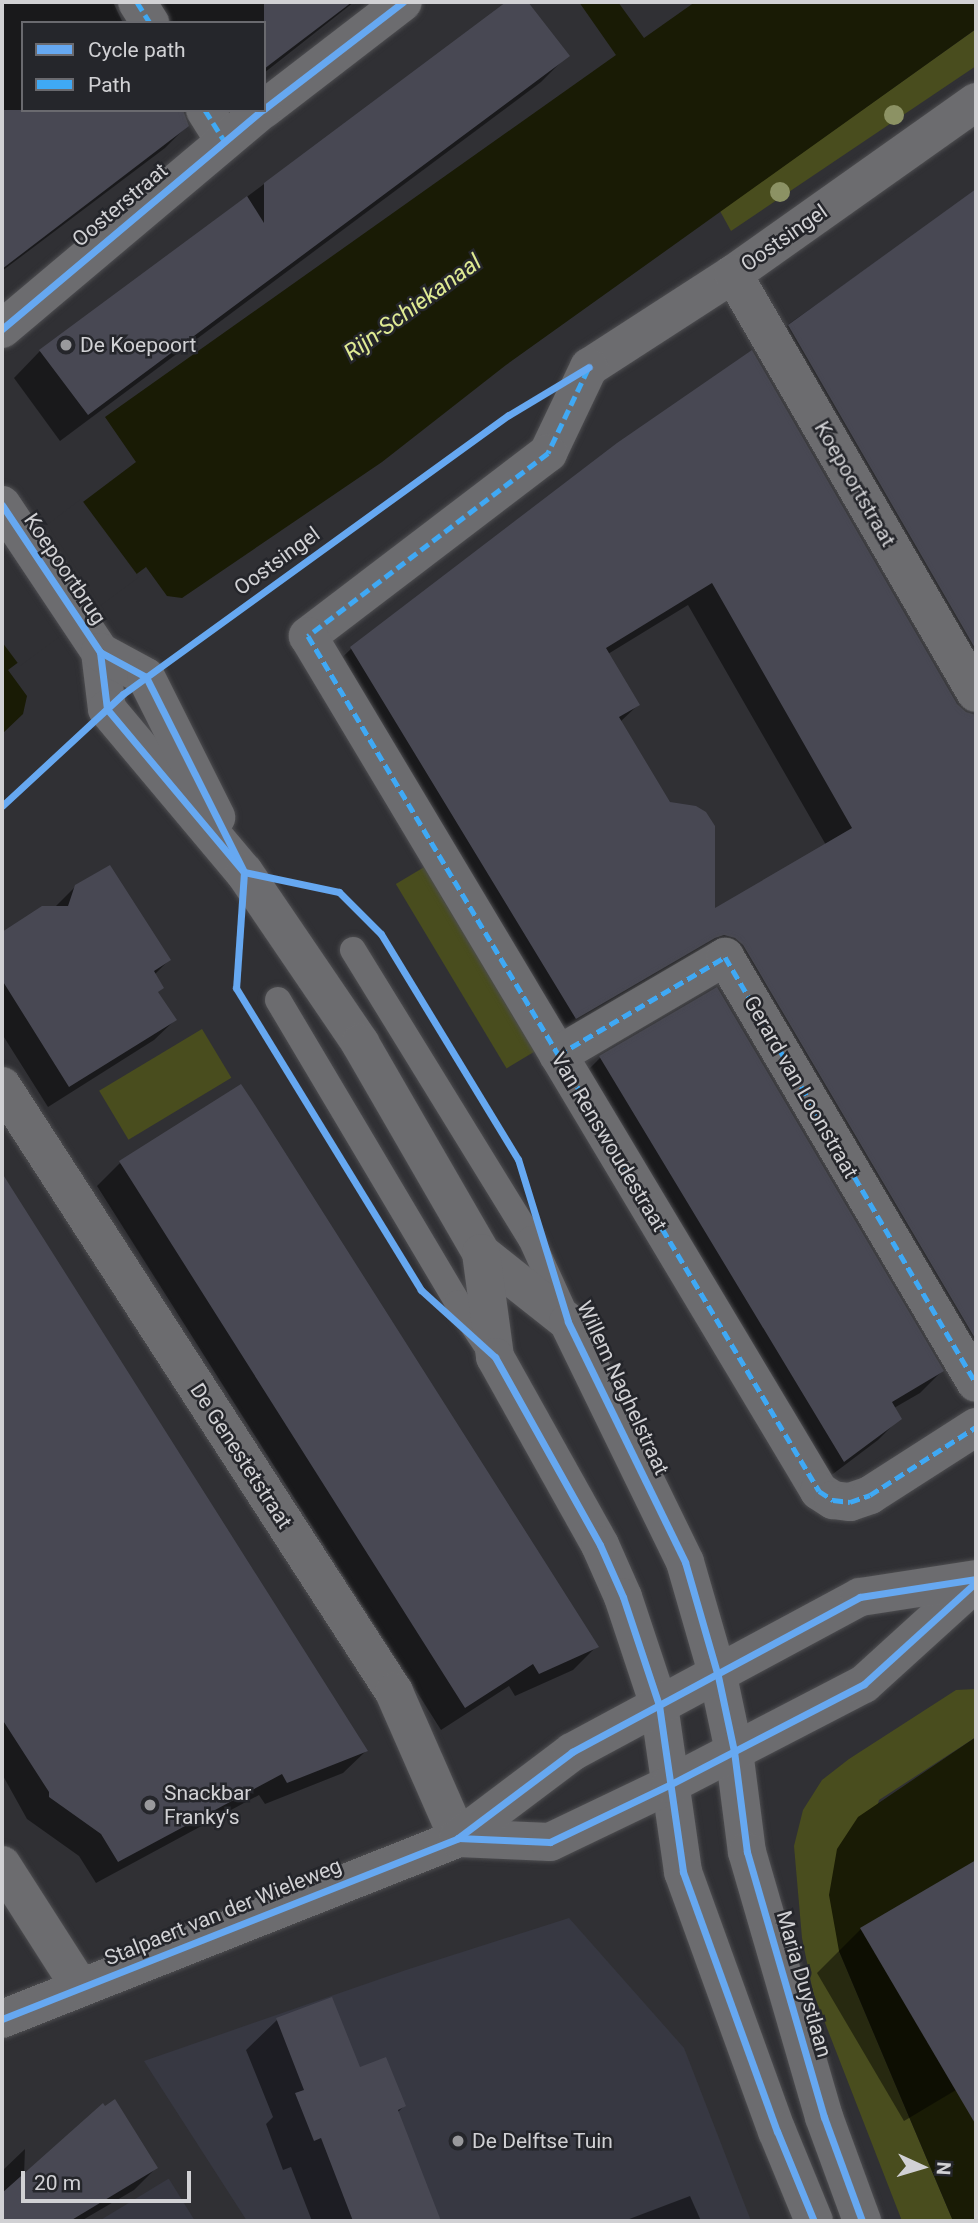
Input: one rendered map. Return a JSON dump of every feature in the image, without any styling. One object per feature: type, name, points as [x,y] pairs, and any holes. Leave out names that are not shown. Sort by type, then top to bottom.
[{"type":"street","points":[[137,2],[149,21]]},
{"type":"street","name":"Oosterstraat","points":[[266,107],[403,2]]},
{"type":"street","name":"Oostsingel","points":[[308,636],[548,453],[589,367],[733,274],[976,102]]},
{"type":"street","name":"Oosterstraat","points":[[2,329],[214,125],[254,112]]},
{"type":"street","name":"Koepoortstraat","points":[[733,274],[976,693]]},
{"type":"street","name":"Koepoortbrug","points":[[2,505],[90,637]]},
{"type":"street","name":"Van Renswoudestraat","points":[[308,636],[819,1491],[833,1500],[850,1502],[870,1495],[976,1427]]},
{"type":"street","name":"Willem Naghelstraat","points":[[90,637],[146,677],[244,872],[360,1043],[481,1253],[568,1322],[685,1562],[719,1676],[734,1751]]},
{"type":"street","name":"Gerard van Loonstraat","points":[[558,1055],[725,957],[976,1384]]},
{"type":"street","name":"De Genestetstraat","points":[[2,1086],[394,1692],[458,1838]]},
{"type":"street","name":"Willem Naghelstraat","points":[[481,1253],[495,1357],[600,1545],[623,1597],[659,1705],[671,1784]]},
{"type":"street","name":"Stalpaert van der Wieleweg","points":[[458,1838],[550,1842],[671,1784],[864,1684],[976,1580]]},
{"type":"street","name":"Stalpaert van der Wieleweg","points":[[2,2019],[458,1838],[572,1752],[719,1676],[860,1597],[976,1580]]},
{"type":"street","name":"Maria Duystlaan","points":[[734,1751],[747,1852],[824,2117],[862,2221]]},
{"type":"street","points":[[671,1784],[683,1872],[777,2131],[814,2221]]},
{"type":"street","points":[[2,1865],[80,1987]]},
{"type":"lane","points":[[353,950],[531,1239],[568,1322]]},
{"type":"lane","points":[[278,1000],[458,1303],[495,1357]]},
{"type":"shaded area","name":"De Delftse Tuin","points":[[569,1918],[684,2048],[751,2221],[247,2221],[144,2061],[406,1970]]},
{"type":"shaded area","points":[[168,2179],[195,2221],[99,2221]]},
{"type":"green space","points":[[976,29],[976,66],[731,231],[720,211]]},
{"type":"green space","points":[[431,863],[542,1047],[507,1068],[396,884]]},
{"type":"green space","points":[[202,1029],[231,1078],[128,1140],[99,1091]]},
{"type":"green space","points":[[976,1689],[976,1737],[879,1800],[839,1951],[953,2221],[902,2221],[813,1992],[802,1938],[794,1846],[803,1810],[822,1780],[849,1759],[956,1690]]},
{"type":"water","name":"Rijn-Schiekanaal","points":[[579,2],[618,2],[644,38],[695,2],[976,2],[976,29],[506,365],[382,462],[182,598],[167,596],[146,567],[8,670],[27,696],[23,714],[2,734],[2,563],[136,462],[105,417],[616,55]]},
{"type":"water","points":[[976,1737],[976,1854],[967,2067],[976,2086],[976,2221],[953,2221],[839,1951],[829,1895],[837,1849],[858,1817]]},
{"type":"pier","points":[[81,499],[139,577],[20,666],[2,642],[2,559]]},
{"type":"building","points":[[264,2],[352,2],[266,67]]},
{"type":"building","points":[[506,2],[528,2],[570,56],[88,415],[39,350],[247,196],[264,223],[264,183]]},
{"type":"building","points":[[2,110],[184,112],[189,126],[2,269]]},
{"type":"building","points":[[976,189],[976,650],[788,325]]},
{"type":"building","points":[[752,350],[957,704],[966,712],[976,715],[976,1340],[743,945],[735,938],[724,935],[715,938],[576,1019],[350,647],[617,443]],"holes":[[[712,583],[852,828],[715,908],[715,826],[706,812],[696,806],[670,802],[619,717],[640,705],[606,648]]]},
{"type":"building","points":[[110,865],[171,960],[154,971],[164,988],[158,992],[177,1020],[69,1087],[2,980],[2,932],[42,906],[68,906],[75,885]]},
{"type":"building","points":[[717,987],[944,1371],[892,1402],[902,1419],[844,1462],[599,1056]]},
{"type":"building","points":[[241,1084],[599,1647],[539,1674],[533,1664],[465,1708],[119,1161]]},
{"type":"building","points":[[2,1173],[368,1751],[287,1783],[282,1774],[118,1862],[101,1834],[49,1797],[49,1792],[2,1719]]},
{"type":"building","points":[[976,1860],[976,2125],[860,1928]]},
{"type":"building","points":[[332,1997],[360,2067],[386,2057],[406,2106],[398,2110],[441,2221],[353,2221],[321,2138],[314,2141],[295,2093],[304,2090],[276,2018]]},
{"type":"building","points":[[115,2099],[158,2168],[70,2221],[2,2221],[2,2193],[103,2103],[105,2106]]},
{"type":"marked path","points":[[137,2],[149,21]]},
{"type":"marked path","points":[[206,112],[224,140]]},
{"type":"marked path","points":[[588,369],[548,453],[308,636],[819,1491],[833,1500],[850,1502],[870,1495],[976,1427]]},
{"type":"marked path","points":[[558,1055],[725,957],[976,1383]]},
{"type":"cycle path","points":[[266,107],[403,2]]},
{"type":"cycle path","points":[[2,329],[260,112]]},
{"type":"cycle path","points":[[2,806],[123,694],[509,415],[589,367]]},
{"type":"cycle path","points":[[2,505],[100,652],[107,709],[244,872],[339,892],[381,934],[518,1159],[568,1322],[685,1562],[718,1676],[734,1751],[747,1852],[824,2117],[862,2221]]},
{"type":"cycle path","points":[[100,652],[146,677],[244,872],[236,988],[421,1290],[495,1357],[600,1545],[623,1597],[659,1705],[683,1872],[777,2131],[814,2221]]},
{"type":"cycle path","points":[[2,2019],[458,1838],[572,1752],[860,1597],[976,1579]]},
{"type":"cycle path","points":[[458,1838],[550,1842],[671,1784],[864,1684],[976,1582]]},
{"type":"place","name":"De Koepoort","points":[[66,345]]},
{"type":"place","name":"Snackbar Franky's","points":[[150,1805]]},
{"type":"place","name":"De Delftse Tuin","points":[[458,2141]]}]
